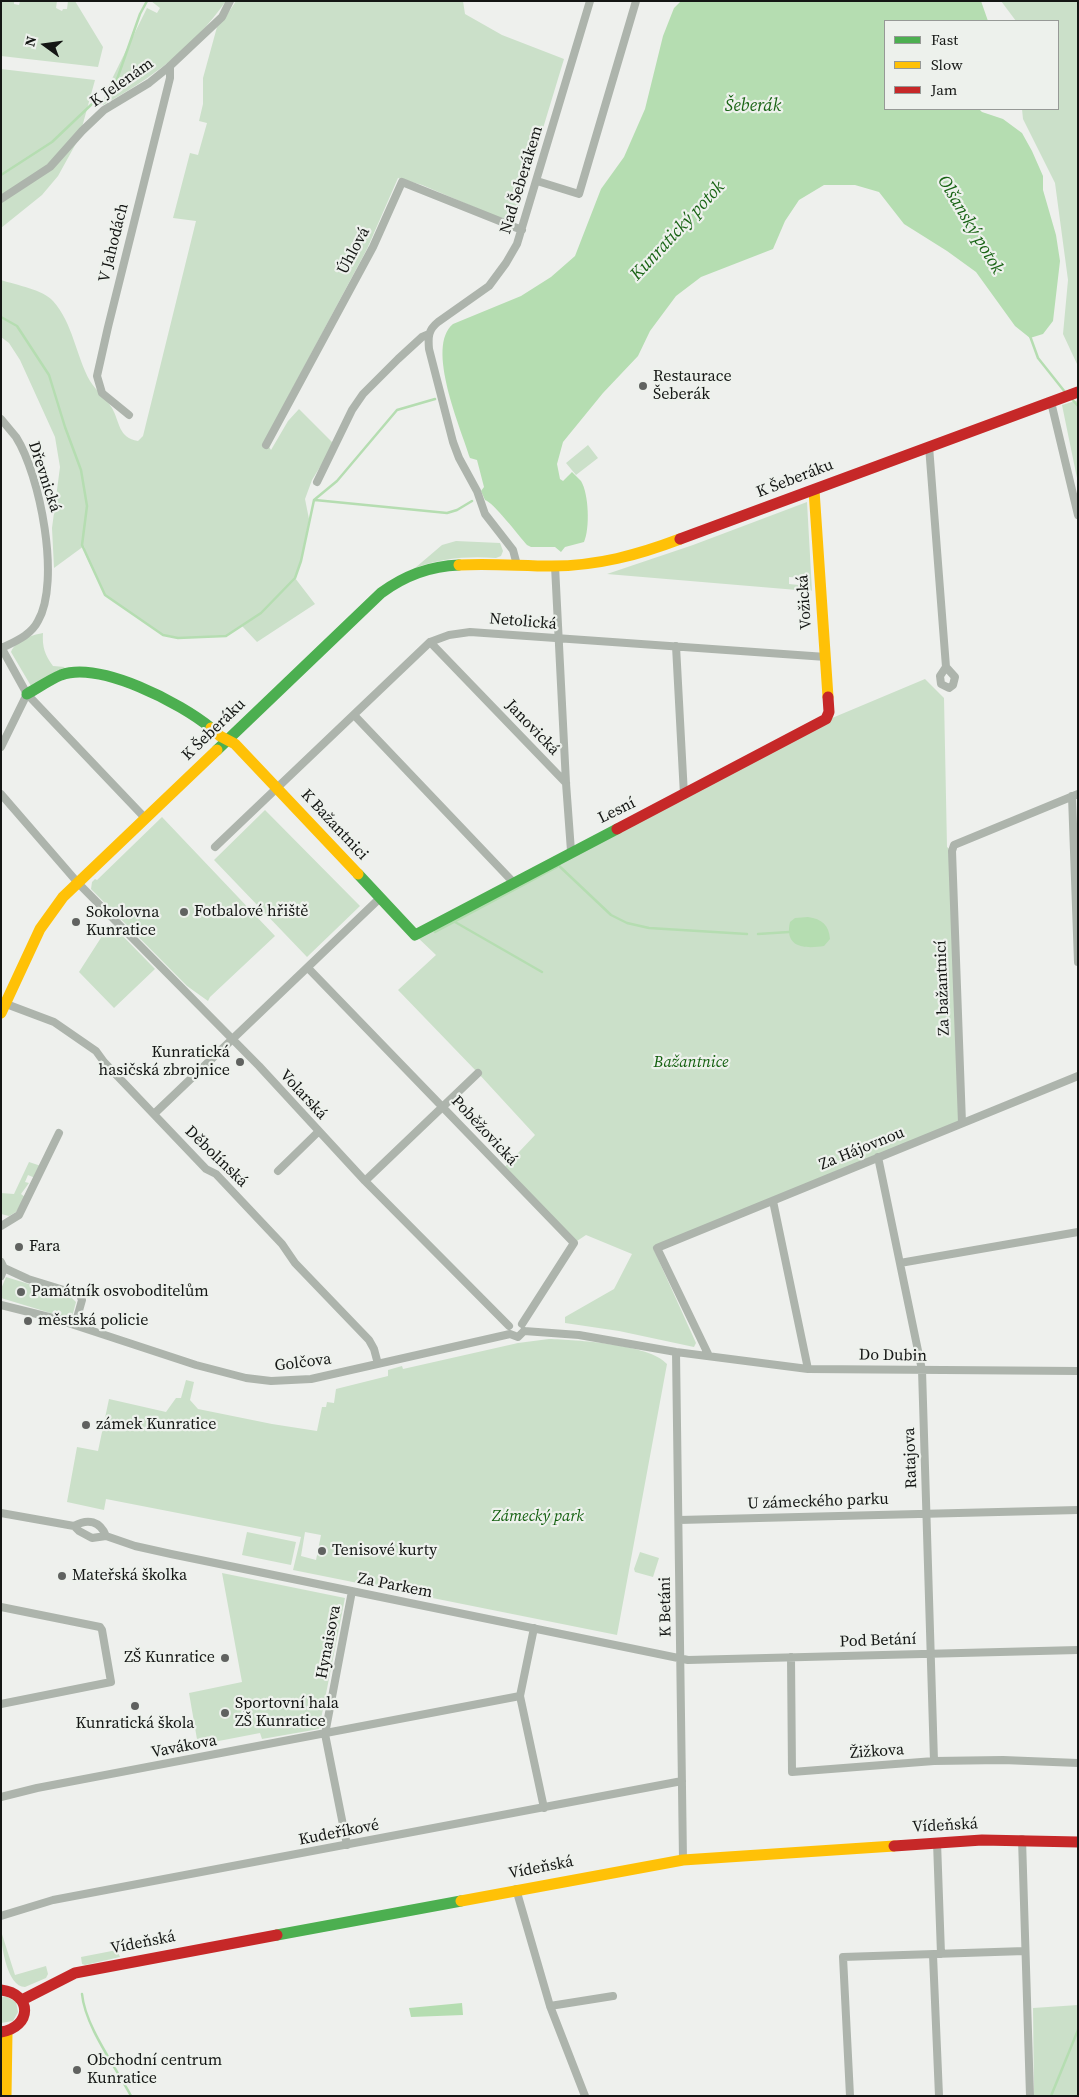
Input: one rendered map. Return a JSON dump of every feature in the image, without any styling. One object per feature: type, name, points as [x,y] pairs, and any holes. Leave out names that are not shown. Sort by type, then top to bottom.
[{"type":"street","name":"K Jelenám","points":[[1,199],[50,167],[82,131],[104,110],[148,83],[170,66],[222,17],[230,1]]},
{"type":"street","name":"Nad Šeberákem","points":[[317,482],[352,410],[363,394],[398,359],[422,337],[428,334],[432,327],[489,286],[506,263],[522,230],[590,1]]},
{"type":"street","points":[[537,181],[579,194],[636,1]]},
{"type":"street","name":"V Jahodách","points":[[129,415],[102,393],[97,376],[170,78],[170,66]]},
{"type":"street","name":"Úhlová","points":[[266,445],[373,247],[402,182],[522,230]]},
{"type":"street","points":[[428,334],[429,350],[453,442],[477,491],[488,520],[513,550],[517,565]]},
{"type":"street","points":[[1065,396],[1078,515]]},
{"type":"street","name":"K Šeberáku","points":[[2,1007],[50,912],[372,602],[399,581],[415,573],[454,564],[554,566],[604,562],[640,554],[1065,396]]},
{"type":"street","name":"Dřevnická","points":[[1,419],[16,438],[27,462],[44,514],[48,566],[46,601],[38,622],[28,635],[2,648]]},
{"type":"street","points":[[929,446],[946,667]]},
{"type":"street","name":"Vožická","points":[[814,490],[829,712]]},
{"type":"street","points":[[554,566],[566,783],[572,851]]},
{"type":"street","name":"Netolická","points":[[215,847],[430,642],[449,635],[470,632],[826,657]]},
{"type":"street","name":"Janovická","points":[[430,642],[566,783]]},
{"type":"street","points":[[676,646],[684,795]]},
{"type":"street","points":[[2,648],[27,694],[146,818]]},
{"type":"street","name":"K Bažantnici","points":[[27,694],[62,675],[82,674],[114,678],[161,696],[198,717],[220,736],[235,744],[415,935]]},
{"type":"street","points":[[1,747],[27,694]]},
{"type":"street","name":"Lesní","points":[[415,935],[826,719],[829,712]]},
{"type":"street","points":[[354,715],[514,883]]},
{"type":"street","name":"Volarská","points":[[1,794],[78,883],[259,1066],[365,1181],[510,1326]]},
{"type":"street","points":[[1075,795],[1078,962]]},
{"type":"street","name":"Za bažantnicí","points":[[962,1123],[952,851],[954,846],[1075,795]]},
{"type":"street","points":[[154,1114],[380,898]]},
{"type":"street","name":"Poběžovická","points":[[308,968],[574,1243],[523,1327]]},
{"type":"street","name":"Děbolínská","points":[[2,1007],[52,1021],[96,1051],[104,1062],[206,1169],[216,1174],[243,1202],[282,1244],[295,1263],[369,1340],[374,1349],[378,1364]]},
{"type":"street","points":[[365,1181],[478,1073]]},
{"type":"street","name":"Za Hájovnou","points":[[708,1356],[657,1248],[1078,1076]]},
{"type":"street","points":[[278,1171],[318,1132]]},
{"type":"street","points":[[1,1226],[19,1215],[59,1133]]},
{"type":"street","name":"Ratajova","points":[[878,1157],[922,1370],[934,1762]]},
{"type":"street","points":[[773,1201],[808,1369]]},
{"type":"street","points":[[900,1263],[1078,1232]]},
{"type":"street","points":[[1,1276],[3,1265],[28,1279],[80,1295],[82,1300],[74,1325]]},
{"type":"street","name":"Golčova","points":[[1,1305],[74,1325],[196,1365],[246,1378],[271,1381],[311,1379],[510,1334]]},
{"type":"street","points":[[523,1327],[518,1338],[510,1334],[510,1326],[516,1322],[523,1327],[676,1352]]},
{"type":"street","name":"Do Dubin","points":[[676,1352],[808,1369],[1078,1372]]},
{"type":"street","name":"K Betáni","points":[[676,1352],[683,1860]]},
{"type":"street","name":"U zámeckého parku","points":[[679,1520],[1078,1510]]},
{"type":"street","name":"Za Parkem","points":[[1,1513],[74,1526],[92,1538],[106,1536],[135,1546],[680,1658]]},
{"type":"street","name":"Za Parkem","points":[[74,1526],[87,1520],[103,1528],[106,1536]]},
{"type":"street","name":"Hynaisova","points":[[347,1845],[325,1734],[352,1592]]},
{"type":"street","points":[[1,1607],[96,1625],[102,1630],[112,1682],[1,1704]]},
{"type":"street","points":[[534,1628],[520,1696],[544,1808]]},
{"type":"street","name":"Pod Betání","points":[[680,1658],[688,1660],[931,1652],[1078,1650]]},
{"type":"street","name":"Žižkova","points":[[791,1657],[792,1772],[934,1762],[1003,1760],[1078,1763]]},
{"type":"street","name":"Vavákova","points":[[1,1798],[37,1788],[520,1696]]},
{"type":"street","name":"Kudeříkové","points":[[1,1916],[53,1900],[682,1781]]},
{"type":"street","points":[[1022,1839],[1030,2096]]},
{"type":"street","name":"Vídeňská","points":[[22,2000],[74,1973],[683,1860],[938,1842],[1022,1839],[1078,1842]]},
{"type":"street","points":[[938,1842],[938,2096]]},
{"type":"street","points":[[516,1890],[550,2006],[585,2096]]},
{"type":"street","points":[[850,2096],[843,1957],[1025,1951]]},
{"type":"street","points":[[2,1987],[11,1991],[22,2000],[25,2013],[21,2023],[14,2030],[4,2032],[6,2096]]},
{"type":"street","points":[[550,2006],[613,1996]]},
{"type":"green space","points":[[1,1],[14,1],[14,4],[19,5],[20,1],[57,1],[56,8],[62,11],[67,9],[68,1],[75,1],[103,47],[98,67],[1,56]]},
{"type":"green space","points":[[151,1],[226,1],[186,47],[155,73],[103,105],[110,83],[147,8],[157,13],[160,8]]},
{"type":"green space","points":[[236,1],[463,1],[465,14],[502,35],[564,59],[514,224],[422,185],[398,178],[367,249],[265,440],[271,450],[288,421],[299,409],[334,444],[312,480],[305,499],[309,519],[301,561],[295,578],[315,604],[257,642],[242,626],[228,635],[178,638],[163,635],[105,595],[86,556],[84,546],[54,568],[52,528],[60,467],[55,437],[20,360],[9,343],[1,337],[1,280],[37,291],[49,297],[60,310],[70,329],[90,381],[112,408],[120,429],[131,439],[138,441],[143,436],[196,221],[173,218],[190,153],[198,155],[207,123],[199,121],[203,104],[203,78],[217,27]]},
{"type":"green space","points":[[1001,1],[1078,1],[1077,364],[1063,334],[1068,280],[1055,183],[1023,119],[1022,110],[1059,110],[1059,20],[1015,20]]},
{"type":"green space","points":[[1,69],[95,80],[79,138],[58,176],[42,195],[1,228]]},
{"type":"green space","points":[[1078,400],[1078,483],[1062,405]]},
{"type":"green space","points":[[588,445],[598,458],[576,475],[566,463]]},
{"type":"green space","points":[[807,502],[812,591],[804,585],[804,578],[789,577],[789,584],[799,585],[797,590],[607,574],[693,545]]},
{"type":"green space","points":[[456,541],[500,543],[503,551],[501,556],[496,558],[455,558],[415,568],[442,545]]},
{"type":"green space","points":[[43,633],[43,643],[50,662],[53,666],[65,667],[31,686],[11,652],[20,641]]},
{"type":"green space","name":"Bažantnice","points":[[925,679],[944,698],[947,847],[952,851],[962,1123],[654,1250],[696,1343],[694,1347],[619,1331],[565,1323],[565,1317],[614,1289],[632,1254],[586,1235],[574,1243],[502,1170],[535,1135],[398,990],[436,955],[415,935],[825,721]]},
{"type":"green space","points":[[265,810],[360,906],[307,957],[214,860]]},
{"type":"green space","name":"Fotbalové hřiště","points":[[162,817],[275,936],[208,1001],[187,986],[91,889],[92,882],[95,879],[97,880]]},
{"type":"green space","points":[[112,925],[155,969],[114,1008],[79,972],[104,933]]},
{"type":"green space","points":[[29,1162],[41,1166],[35,1178],[28,1175],[25,1182],[29,1183],[21,1194],[25,1197],[16,1212],[9,1216],[1,1214],[1,1193],[14,1194]]},
{"type":"green space","points":[[6,1277],[71,1297],[76,1302],[72,1317],[67,1318],[1,1298],[1,1289]]},
{"type":"green space","name":"Zámecký park","points":[[549,1339],[611,1344],[645,1352],[658,1357],[667,1364],[617,1635],[293,1570],[301,1537],[106,1499],[104,1510],[67,1502],[77,1447],[98,1451],[109,1399],[166,1412],[176,1398],[181,1398],[186,1380],[194,1382],[190,1400],[198,1409],[317,1431],[322,1407],[326,1407],[327,1402],[334,1403],[336,1389],[388,1376],[388,1370],[402,1366],[403,1369],[518,1343]],"holes":[[[305,1532],[321,1535],[316,1560],[301,1556]]]},
{"type":"green space","points":[[247,1532],[296,1542],[291,1565],[242,1555]]},
{"type":"green space","points":[[640,1552],[659,1558],[653,1577],[635,1572],[634,1569]]},
{"type":"green space","points":[[222,1573],[345,1598],[319,1729],[262,1739],[260,1733],[198,1745],[189,1693],[242,1682]]},
{"type":"green space","points":[[1,1931],[15,1975],[46,1966],[48,1974],[46,1978],[25,1987],[19,1985],[14,1980],[6,1964]]},
{"type":"green space","points":[[117,1950],[120,1957],[85,1965],[82,1964],[81,1957]]},
{"type":"green space","points":[[6,1996],[16,2002],[18,2012],[13,2021],[1,2023],[1,1997]]},
{"type":"green space","points":[[1078,2005],[1078,2096],[1034,2096],[1033,2008]]},
{"type":"water","name":"Šeberák","points":[[681,1],[981,1],[988,20],[884,20],[884,110],[980,110],[1003,119],[1022,133],[1043,176],[1043,190],[1056,235],[1060,261],[1053,321],[1043,334],[1030,338],[1015,326],[976,272],[904,224],[879,192],[855,185],[824,185],[799,200],[785,221],[773,249],[701,277],[676,296],[650,331],[638,356],[603,393],[563,442],[557,464],[560,479],[563,481],[572,472],[581,481],[586,494],[588,520],[584,542],[565,547],[561,552],[555,547],[531,547],[527,545],[494,507],[485,500],[481,491],[484,487],[477,460],[470,458],[448,388],[444,369],[443,350],[445,335],[453,324],[521,296],[551,277],[575,256],[601,189],[624,157],[645,109],[663,36],[674,8]]},
{"type":"water","points":[[808,917],[821,921],[826,926],[830,939],[824,946],[803,947],[793,942],[790,937],[790,922],[795,918]]},
{"type":"water","points":[[462,2003],[463,2015],[411,2017],[409,2008]]},
{"type":"waterway","points":[[107,92],[115,85],[140,14],[147,1]]},
{"type":"waterway","points":[[1,175],[52,142],[93,103]]},
{"type":"waterway","name":"Kunratický potok","points":[[1,317],[17,326],[49,375],[81,470],[87,506],[82,545],[105,595],[163,635],[178,638],[226,636],[261,613],[295,578],[301,561],[314,500],[337,481],[397,410],[435,399]]},
{"type":"waterway","name":"Olšanský potok","points":[[1030,336],[1038,358],[1065,392]]},
{"type":"waterway","name":"Olšanský potok","points":[[1071,398],[1078,406]]},
{"type":"waterway","points":[[315,500],[447,513],[457,510],[472,501]]},
{"type":"waterway","points":[[556,863],[611,915],[627,923],[649,928],[747,934]]},
{"type":"waterway","points":[[435,932],[557,867]]},
{"type":"waterway","points":[[455,922],[542,972]]},
{"type":"waterway","points":[[758,934],[789,932]]},
{"type":"waterway","points":[[82,1994],[84,2006],[95,2032],[131,2096]]},
{"type":"waterway","points":[[1051,2096],[1078,2030]]},
{"type":"traffic: fast","points":[[217,750],[381,593],[418,573],[438,567],[459,565]]},
{"type":"traffic: fast","points":[[27,694],[61,675],[77,672],[97,674],[118,679],[161,697],[198,718],[211,728]]},
{"type":"traffic: fast","points":[[358,874],[415,935],[617,829]]},
{"type":"traffic: fast","points":[[277,1935],[461,1901]]},
{"type":"traffic: slow","points":[[814,490],[828,697]]},
{"type":"traffic: slow","points":[[459,565],[552,566],[585,564],[633,555],[680,539]]},
{"type":"traffic: slow","points":[[211,728],[220,736],[235,744],[358,874]]},
{"type":"traffic: slow","points":[[1,1013],[40,929],[63,897],[217,750]]},
{"type":"traffic: slow","points":[[461,1901],[683,1860],[894,1846]]},
{"type":"traffic: slow","points":[[6,2096],[7,2032]]},
{"type":"traffic: jam","points":[[680,539],[1078,392]]},
{"type":"traffic: jam","points":[[617,829],[826,719],[829,712],[828,697]]},
{"type":"traffic: jam","points":[[894,1846],[982,1840],[1078,1842]]},
{"type":"traffic: jam","points":[[22,2000],[75,1973],[277,1935]]},
{"type":"traffic: jam","points":[[1,1990],[19,1998],[25,2011],[19,2024],[1,2032]]},
{"type":"place","name":"Restaurace Šeberák","points":[[643,386]]},
{"type":"place","name":"Fotbalové hřiště","points":[[184,912]]},
{"type":"place","name":"Sokolovna Kunratice","points":[[76,922]]},
{"type":"place","name":"Kunratická hasičská zbrojnice","points":[[240,1062]]},
{"type":"place","name":"Fara","points":[[19,1247]]},
{"type":"place","name":"Památník osvoboditelům","points":[[21,1292]]},
{"type":"place","name":"městská policie","points":[[28,1321]]},
{"type":"place","name":"zámek Kunratice","points":[[86,1425]]},
{"type":"place","name":"Tenisové kurty","points":[[322,1551]]},
{"type":"place","name":"Mateřská školka","points":[[62,1576]]},
{"type":"place","name":"ZŠ Kunratice","points":[[225,1658]]},
{"type":"place","name":"Kunratická škola","points":[[135,1706]]},
{"type":"place","name":"Sportovní hala ZŠ Kunratice","points":[[225,1713]]},
{"type":"place","name":"Obchodní centrum Kunratice","points":[[77,2070]]}]
